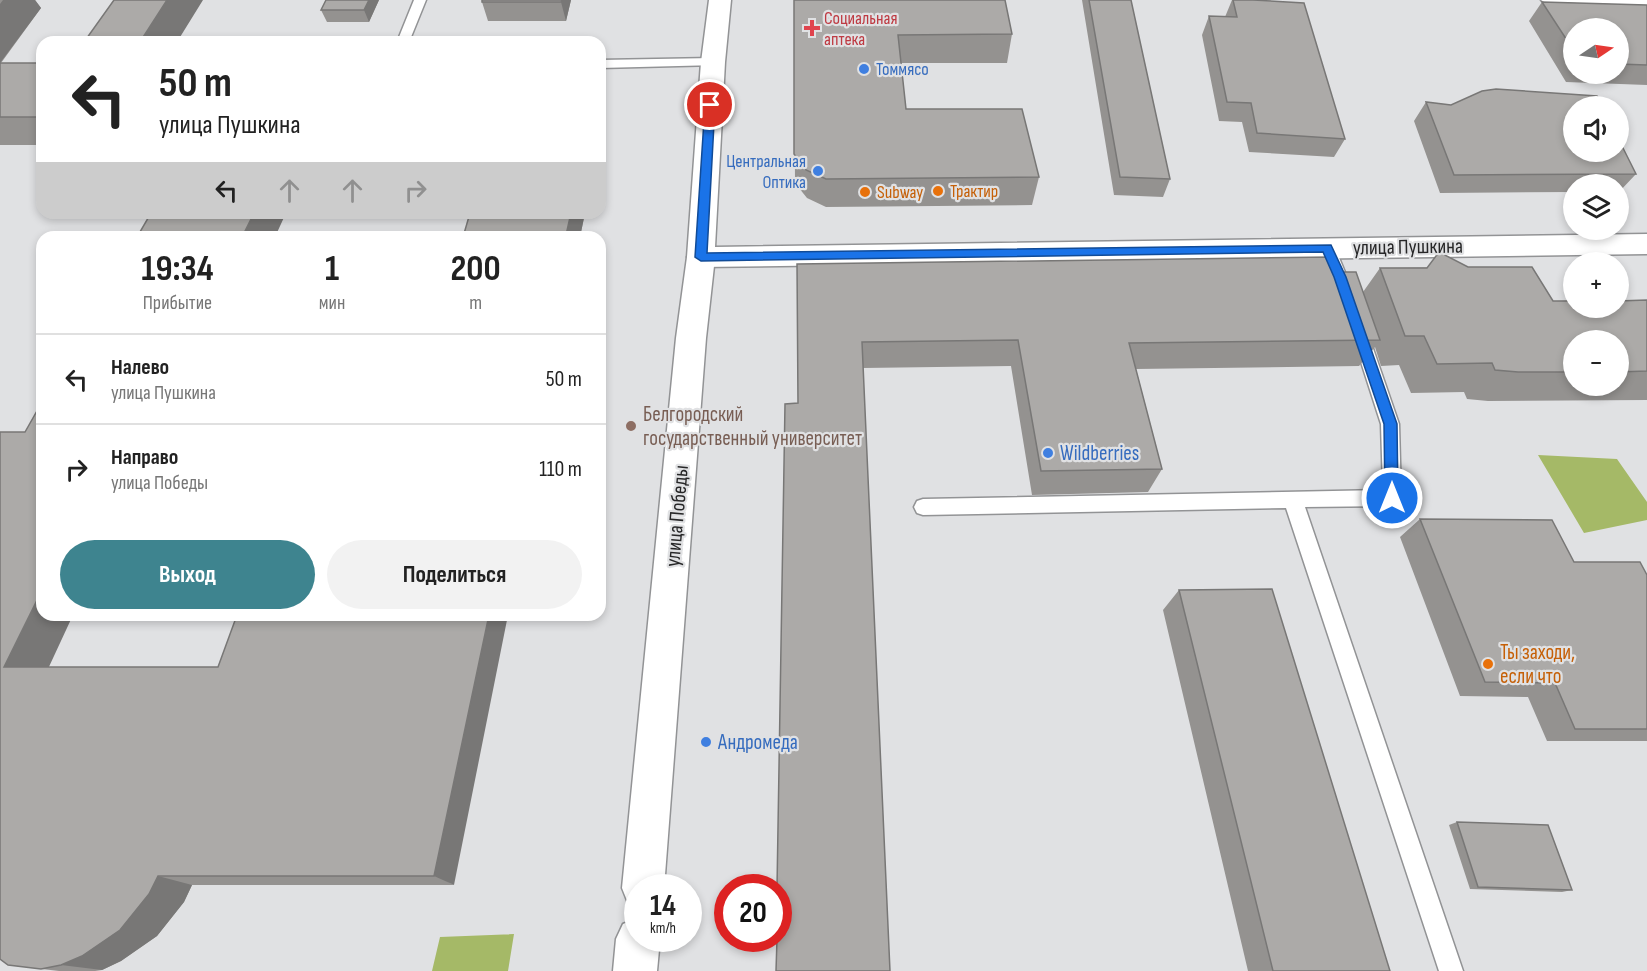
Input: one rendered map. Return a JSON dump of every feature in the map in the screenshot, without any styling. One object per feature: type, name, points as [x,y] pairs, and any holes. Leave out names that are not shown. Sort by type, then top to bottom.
[{"type":"street","name":"улица Победы","points":[[644,874],[691,338],[701,257],[713,62],[720,0]]},
{"type":"street","name":"улица Пушкина","points":[[701,257],[1647,244]]},
{"type":"street","points":[[635,971],[637,952]]},
{"type":"lane","points":[[405,36],[420,0]]},
{"type":"lane","points":[[1547,0],[1647,3]]},
{"type":"lane","points":[[606,64],[713,62]]},
{"type":"lane","points":[[923,507],[1392,498],[1390,424],[1354,317],[1327,248]]},
{"type":"lane","points":[[1293,500],[1450,971]]},
{"type":"green space","points":[[1538,455],[1617,459],[1647,502],[1647,520],[1584,533]]},
{"type":"green space","points":[[514,934],[508,971],[432,971],[440,937]]},
{"type":"building","points":[[114,0],[167,0],[144,36],[88,36]]},
{"type":"building","points":[[326,0],[369,0],[364,10],[321,10]]},
{"type":"building","points":[[482,0],[562,0],[561,2],[482,2]]},
{"type":"building","points":[[794,0],[1005,0],[1012,34],[898,35],[906,109],[1022,109],[1039,177],[826,179],[806,170],[794,154]]},
{"type":"building","points":[[1089,0],[1131,0],[1170,179],[1120,177]]},
{"type":"building","points":[[1233,0],[1304,3],[1345,139],[1257,133],[1251,103],[1227,102],[1209,16],[1237,17]]},
{"type":"building","points":[[1542,2],[1647,5],[1647,65],[1629,64],[1629,18],[1563,18],[1563,34]]},
{"type":"building","points":[[0,63],[36,63],[36,117],[0,117]]},
{"type":"building","points":[[1496,89],[1597,96],[1563,96],[1563,162],[1629,162],[1629,160],[1636,174],[1454,175],[1426,102],[1451,105],[1482,91]]},
{"type":"building","points":[[148,219],[251,219],[245,231],[140,231]]},
{"type":"building","points":[[468,219],[570,219],[567,231],[465,231]]},
{"type":"building","points":[[1439,252],[1468,267],[1532,267],[1553,301],[1563,301],[1563,318],[1629,318],[1629,301],[1647,300],[1647,371],[1629,372],[1629,330],[1563,330],[1563,372],[1495,370],[1492,363],[1437,364],[1424,336],[1405,336],[1380,268],[1427,268]]},
{"type":"building","points":[[1331,257],[1337,272],[1356,272],[1380,340],[1129,343],[1162,469],[1041,471],[1018,340],[862,342],[890,971],[776,971],[777,952],[792,952],[792,874],[777,874],[785,404],[798,403],[797,264]]},
{"type":"building","points":[[36,413],[36,602],[4,667],[218,667],[235,621],[488,621],[434,876],[158,876],[149,894],[120,930],[82,956],[61,965],[41,969],[8,965],[0,959],[0,432],[25,432]]},
{"type":"building","points":[[1420,519],[1552,520],[1574,562],[1640,562],[1647,575],[1647,729],[1575,729],[1555,683],[1485,682]]},
{"type":"building","points":[[1272,589],[1390,971],[1273,971],[1179,590]]},
{"type":"building","points":[[1457,822],[1548,825],[1572,890],[1478,887]]},
{"type":"place","name":"Социальная аптека","points":[[812,28]]},
{"type":"place","name":"Томмясо","points":[[864,69]]},
{"type":"place","name":"Центральная Оптика","points":[[818,171]]},
{"type":"place","name":"Трактир","points":[[938,191]]},
{"type":"place","name":"Subway","points":[[865,192]]},
{"type":"place","name":"Белгородский государственный университет","points":[[631,426]]},
{"type":"place","name":"Wildberries","points":[[1048,453]]},
{"type":"place","name":"Ты заходи, если что","points":[[1488,664]]},
{"type":"place","name":"Андромеда","points":[[706,742]]},
{"type":"route","points":[[710,105],[701,257],[1327,248],[1340,277],[1390,424],[1392,498]]}]
